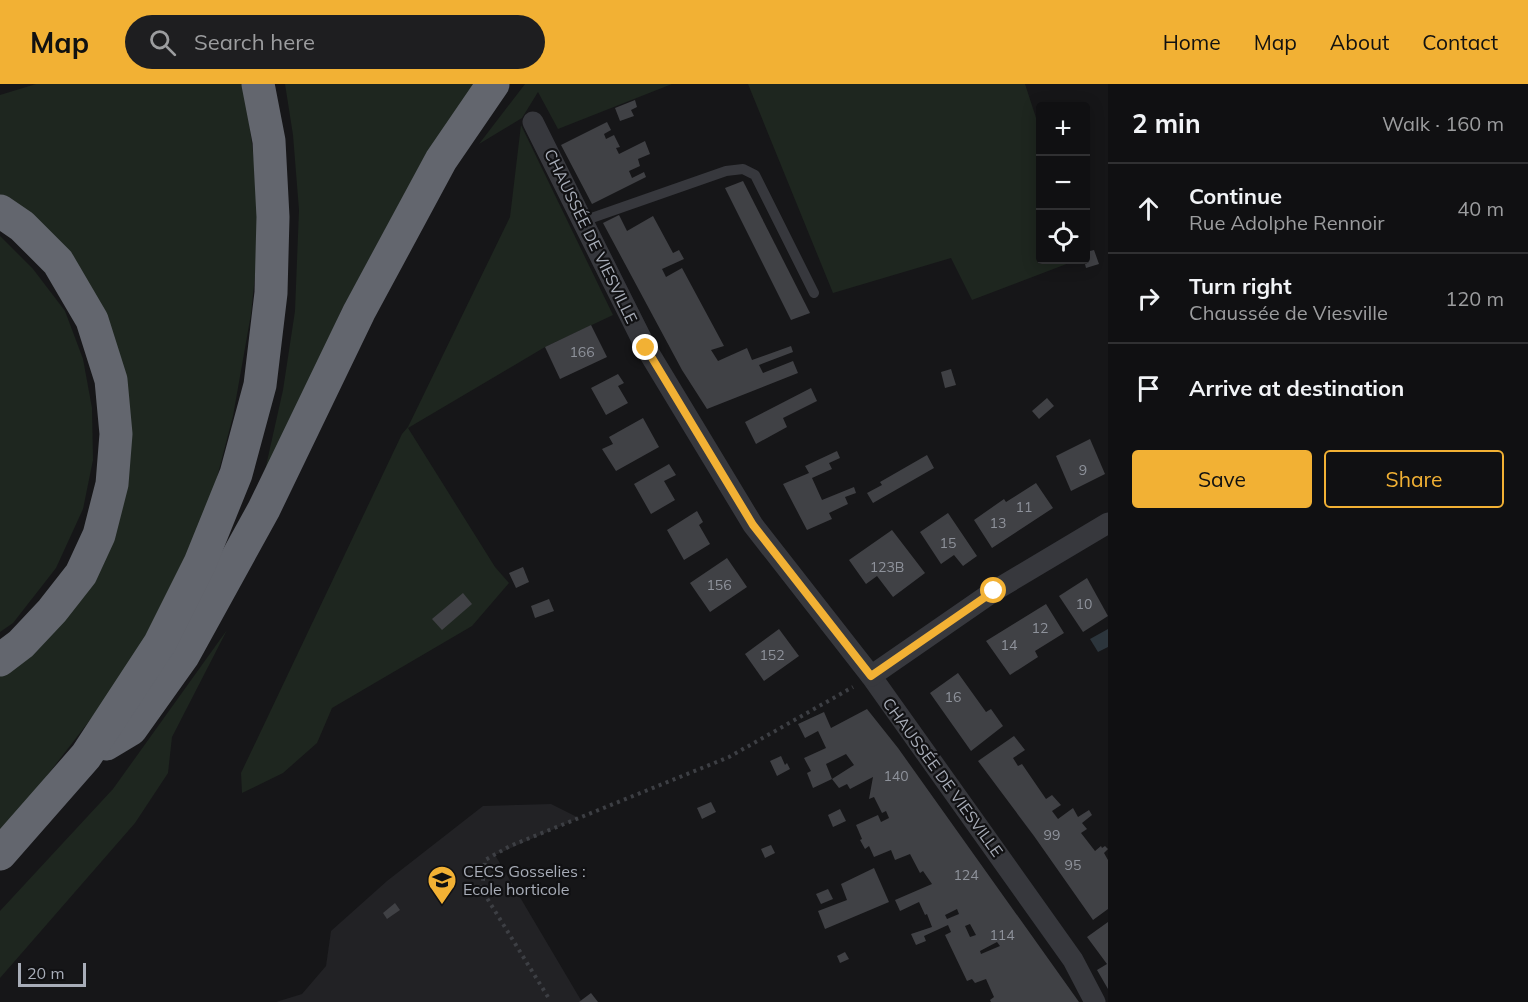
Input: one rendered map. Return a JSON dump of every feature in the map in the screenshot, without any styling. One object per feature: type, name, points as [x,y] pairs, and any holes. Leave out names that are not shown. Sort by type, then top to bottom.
[{"type":"highway","points":[[0,854],[86,756],[160,643],[201,563],[236,474],[260,385],[271,293],[273,217],[269,141],[258,84]]},
{"type":"highway","points":[[86,756],[131,729],[183,656],[264,509],[359,312],[441,160],[493,84]]},
{"type":"highway","points":[[0,211],[22,226],[58,262],[92,320],[111,380],[116,434],[112,484],[99,535],[81,574],[21,644],[0,660]]},
{"type":"street","name":"CHAUSSÉE DE VIESVILLE","points":[[533,122],[646,348],[753,525],[871,676],[1073,960],[1095,1002]]},
{"type":"street","points":[[871,676],[994,591],[1108,523]]},
{"type":"lane","points":[[583,221],[726,171],[743,170],[755,175],[814,293]]},
{"type":"path","points":[[548,997],[482,890],[485,860],[510,846],[729,757],[871,676]]},
{"type":"shaded area","points":[[36,84],[244,84],[256,175],[258,247],[251,314],[233,416],[213,493],[180,574],[144,643],[97,711],[32,795],[0,831],[0,672],[97,565],[126,401],[0,197],[0,95]]},
{"type":"shaded area","points":[[285,84],[477,84],[397,208],[341,311],[291,424],[264,475],[283,390],[295,311],[299,210],[293,135]]},
{"type":"shaded area","points":[[525,84],[672,84],[558,129],[538,92],[522,118],[479,144]]},
{"type":"shaded area","points":[[748,84],[1025,84],[1036,118],[1036,264],[1066,264],[972,300],[951,258],[833,293]]},
{"type":"shaded area","points":[[521,125],[613,315],[545,347],[408,428],[495,567],[509,583],[472,626],[332,708],[317,743],[283,773],[242,793],[241,773],[402,434],[408,427],[510,217]]},
{"type":"shaded area","points":[[0,236],[33,269],[65,311],[83,359],[92,408],[93,460],[83,509],[56,568],[13,623],[0,632]]},
{"type":"shaded area","points":[[1108,629],[1108,647],[1098,652],[1090,639]]},
{"type":"shaded area","points":[[227,630],[172,737],[168,773],[135,823],[0,978],[0,911],[113,789]]},
{"type":"shaded area","name":"CECS Gosselies : Ecole horticole","points":[[551,804],[579,818],[495,855],[582,1002],[276,1002],[302,994],[326,966],[331,931],[387,881],[483,806]]},
{"type":"building","points":[[635,100],[637,107],[631,110],[634,116],[620,121],[615,108]]},
{"type":"building","points":[[607,122],[611,130],[604,134],[606,139],[614,135],[620,147],[616,148],[619,154],[645,141],[650,154],[638,159],[640,166],[629,171],[632,178],[644,172],[646,177],[592,204],[561,145]]},
{"type":"building","points":[[743,181],[810,313],[791,320],[725,188]]},
{"type":"building","points":[[619,215],[627,231],[653,216],[673,253],[679,250],[684,259],[662,269],[666,277],[682,268],[724,346],[711,350],[718,361],[747,348],[752,360],[791,346],[793,352],[759,365],[763,373],[793,361],[798,373],[707,409],[682,370],[603,223]]},
{"type":"building","points":[[1094,250],[1099,264],[1086,268],[1085,264],[1090,264],[1090,251]]},
{"type":"building","points":[[591,325],[607,357],[560,379],[545,347]]},
{"type":"building","points":[[951,369],[956,385],[945,388],[941,372]]},
{"type":"building","points":[[618,374],[624,383],[618,386],[628,403],[606,415],[591,388]]},
{"type":"building","points":[[811,388],[817,401],[783,418],[787,427],[756,444],[745,422]]},
{"type":"building","points":[[1047,398],[1054,406],[1039,419],[1032,411]]},
{"type":"building","points":[[643,418],[659,447],[616,471],[602,449],[613,444],[609,437]]},
{"type":"building","points":[[1090,439],[1105,474],[1071,491],[1056,456]]},
{"type":"building","points":[[837,451],[840,458],[829,463],[832,469],[812,478],[822,500],[854,487],[856,493],[845,497],[848,504],[829,513],[832,519],[807,530],[783,484],[809,473],[805,466]]},
{"type":"building","points":[[927,455],[934,468],[873,503],[867,493],[882,485],[880,482]]},
{"type":"building","points":[[669,464],[676,475],[664,481],[675,500],[651,514],[634,484]]},
{"type":"building","points":[[1036,483],[1053,508],[992,548],[974,520],[1004,499],[1006,502]]},
{"type":"building","points":[[697,511],[703,522],[699,525],[710,544],[684,560],[667,530]]},
{"type":"building","points":[[948,513],[977,556],[963,566],[954,555],[941,564],[920,532]]},
{"type":"building","points":[[892,530],[925,573],[893,597],[877,576],[866,584],[849,560]]},
{"type":"building","points":[[727,558],[747,587],[710,612],[690,583]]},
{"type":"building","points":[[523,567],[529,582],[516,588],[509,573]]},
{"type":"building","points":[[1087,578],[1108,616],[1083,632],[1059,596]]},
{"type":"building","points":[[463,593],[472,604],[442,630],[432,619]]},
{"type":"building","points":[[549,599],[554,611],[535,618],[531,606]]},
{"type":"building","points":[[1046,604],[1064,633],[1035,651],[1038,657],[1010,675],[986,641]]},
{"type":"building","points":[[779,629],[799,656],[764,681],[745,654]]},
{"type":"building","points":[[958,673],[986,712],[991,709],[1003,726],[971,751],[930,693]]},
{"type":"building","points":[[867,709],[898,748],[1079,1002],[991,1002],[990,1000],[994,997],[986,979],[975,983],[972,979],[967,981],[945,935],[951,932],[948,925],[924,936],[926,941],[916,945],[911,934],[932,927],[927,914],[925,915],[919,902],[900,911],[895,900],[932,884],[923,871],[920,873],[910,854],[895,860],[891,850],[874,857],[869,846],[865,849],[860,840],[862,839],[856,825],[878,815],[881,822],[889,818],[886,811],[882,813],[874,797],[869,799],[873,777],[850,789],[847,784],[839,788],[832,779],[813,788],[807,773],[811,771],[804,758],[826,748],[818,731],[805,738],[798,724],[824,712],[831,728]],"holes":[[[846,754],[854,765],[832,779],[826,764]],[[957,909],[959,914],[947,919],[945,915]],[[970,924],[976,935],[970,937],[965,926]],[[997,942],[1000,946],[981,954],[980,951]]]},
{"type":"building","points":[[1014,736],[1025,750],[1013,758],[1018,766],[1022,764],[1046,799],[1052,795],[1061,805],[1052,811],[1058,819],[1073,808],[1078,817],[1089,810],[1092,815],[1082,823],[1087,829],[1081,833],[1095,851],[1101,846],[1108,849],[1104,853],[1108,860],[1108,909],[1093,920],[978,761]]},
{"type":"building","points":[[781,756],[785,765],[787,763],[790,769],[777,776],[770,761]]},
{"type":"building","points":[[711,802],[716,812],[702,819],[697,808]]},
{"type":"building","points":[[840,809],[846,821],[833,827],[828,815]]},
{"type":"building","points":[[771,845],[775,853],[765,858],[761,849]]},
{"type":"building","points":[[874,868],[889,902],[825,929],[818,911],[847,900],[841,884]]},
{"type":"building","points":[[828,889],[833,899],[821,904],[816,894]]},
{"type":"building","points":[[395,903],[400,910],[387,919],[383,913]]},
{"type":"building","points":[[1108,922],[1108,989],[1097,970],[1107,964],[1087,937]]},
{"type":"building","points":[[845,952],[849,959],[840,963],[837,956]]},
{"type":"building","points":[[591,993],[598,1002],[579,1002]]},
{"type":"place","name":"CECS Gosselies : Ecole horticole","points":[[442,906]]},
{"type":"route","points":[[646,348],[753,525],[871,676],[994,591]]}]
